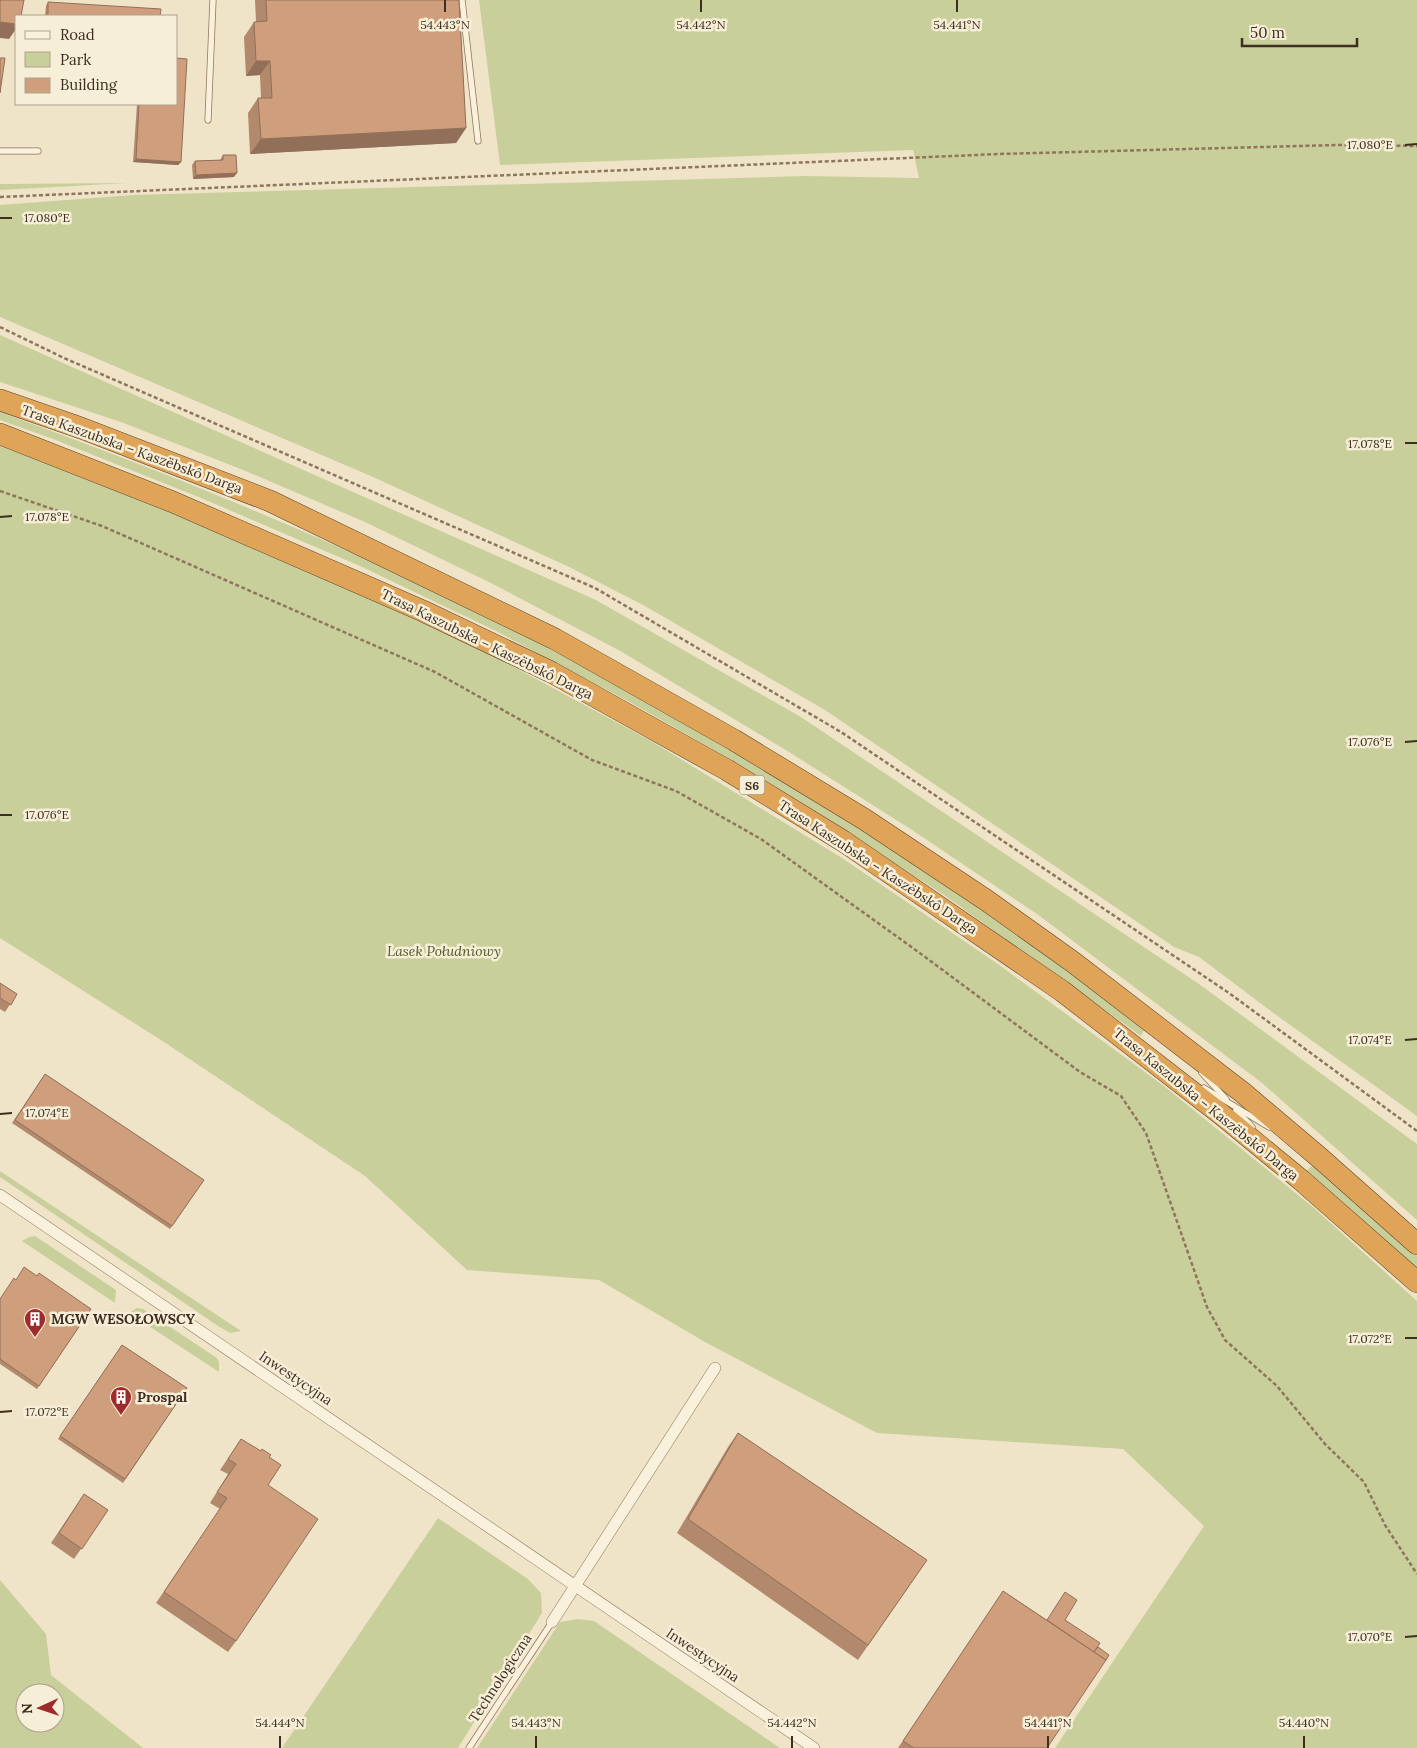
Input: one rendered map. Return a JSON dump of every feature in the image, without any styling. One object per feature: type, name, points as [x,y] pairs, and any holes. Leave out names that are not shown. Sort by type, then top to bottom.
[{"type":"highway","name":"Trasa Kaszubska – Kaszëbskô Darga","points":[[0,400],[81,428],[270,501],[555,639],[734,740],[864,819],[986,900],[1158,1026],[1242,1092],[1417,1244]]},
{"type":"highway","name":"Trasa Kaszubska – Kaszëbskô Darga","points":[[0,434],[174,502],[423,610],[551,672],[727,770],[843,841],[1062,991],[1222,1115],[1301,1180],[1417,1282]]},
{"type":"street","name":"Inwestycyjna","points":[[0,1196],[814,1748]]},
{"type":"street","points":[[552,1622],[715,1368]]},
{"type":"lane","points":[[208,120],[214,0]]},
{"type":"lane","points":[[462,0],[478,141]]},
{"type":"lane","points":[[0,151],[38,151]]},
{"type":"lane","points":[[1158,1026],[1191,1062]]},
{"type":"lane","points":[[1140,1050],[1181,1075]]},
{"type":"lane","points":[[1198,1069],[1256,1132]]},
{"type":"lane","points":[[1198,1085],[1272,1129]]},
{"type":"lane","points":[[1280,1134],[1320,1158]]},
{"type":"lane","points":[[1263,1139],[1301,1180]]},
{"type":"lane","name":"Technologiczna","points":[[469,1748],[552,1622]]},
{"type":"path","points":[[0,196],[999,154],[1337,145],[1417,146]]},
{"type":"path","points":[[0,327],[64,358],[595,588],[842,732],[1229,993],[1417,1130]]},
{"type":"path","points":[[0,491],[102,526],[436,672],[592,760],[676,791],[761,839],[918,950],[1080,1072],[1121,1096],[1146,1133],[1207,1308],[1225,1340],[1277,1386],[1325,1444],[1364,1482],[1385,1525],[1417,1574]]},
{"type":"green space","points":[[479,0],[1417,0],[1417,1116],[1199,957],[1174,947],[825,710],[643,605],[567,566],[373,477],[0,317],[0,205],[133,195],[806,176],[919,178],[913,150],[500,165]]},
{"type":"green space","points":[[128,183],[0,190],[0,184]]},
{"type":"green space","points":[[0,335],[596,600],[801,717],[1199,984],[1417,1144],[1417,1220],[1262,1083],[1037,914],[912,830],[789,752],[622,652],[493,584],[365,522],[248,472],[121,422],[0,382]]},
{"type":"green space","points":[[0,412],[103,450],[307,533],[475,609],[557,652],[774,775],[914,864],[1063,966],[1145,1028],[1141,1036],[944,895],[737,763],[635,705],[496,631],[360,566],[201,498],[0,420]]},
{"type":"green space","name":"Lasek Południowy","points":[[0,446],[144,499],[319,573],[503,661],[653,742],[842,858],[998,964],[1164,1086],[1314,1208],[1417,1301],[1417,1748],[1055,1748],[1204,1526],[1123,1449],[877,1433],[705,1342],[599,1280],[467,1270],[365,1176],[164,1042],[0,938]]},
{"type":"green space","points":[[1313,1164],[1417,1256],[1417,1268],[1307,1171]]},
{"type":"green space","points":[[0,1171],[241,1331],[230,1333],[218,1326],[0,1177]]},
{"type":"green space","points":[[35,1236],[116,1290],[115,1303],[22,1241]]},
{"type":"green space","points":[[137,1308],[143,1309],[217,1358],[219,1372],[129,1313]]},
{"type":"green space","points":[[438,1518],[528,1579],[541,1593],[542,1613],[458,1748],[282,1748]]},
{"type":"green space","points":[[0,1580],[46,1634],[51,1675],[61,1683],[15,1683],[15,1733],[65,1733],[65,1686],[143,1748],[0,1748]]},
{"type":"green space","points":[[578,1619],[594,1621],[780,1748],[477,1748],[560,1622]]},
{"type":"building","points":[[0,0],[24,0],[21,15],[15,15],[15,24],[0,22]]},
{"type":"building","points":[[266,0],[459,0],[466,128],[261,139],[258,98],[272,98],[270,61],[256,61],[254,22],[267,21]]},
{"type":"building","points":[[48,2],[161,9],[160,15],[48,15]]},
{"type":"building","points":[[0,58],[5,58],[0,93]]},
{"type":"building","points":[[178,58],[187,59],[181,162],[136,159],[139,105],[178,105]]},
{"type":"building","points":[[223,155],[236,155],[237,173],[196,175],[195,161],[223,160]]},
{"type":"building","points":[[0,983],[17,994],[11,1005],[0,998]]},
{"type":"building","points":[[45,1074],[204,1180],[172,1226],[15,1120]]},
{"type":"building","name":"MGW WESOŁOWSCY","points":[[24,1267],[37,1276],[39,1273],[91,1309],[39,1386],[0,1359],[0,1299]]},
{"type":"building","name":"Prospal","points":[[122,1345],[187,1388],[125,1479],[60,1436]]},
{"type":"building","points":[[738,1433],[927,1560],[868,1645],[688,1519]]},
{"type":"building","points":[[241,1439],[261,1451],[262,1449],[271,1455],[269,1457],[281,1465],[268,1485],[318,1519],[236,1641],[164,1592],[227,1498],[217,1492],[236,1464],[228,1459]]},
{"type":"building","points":[[84,1494],[108,1510],[82,1549],[59,1533]]},
{"type":"building","points":[[1003,1591],[1106,1660],[1047,1748],[914,1748],[903,1741]]},
{"type":"building","points":[[1065,1592],[1077,1600],[1065,1620],[1100,1643],[1094,1652],[1047,1620]]},
{"type":"building","points":[[1098,1647],[1109,1655],[1106,1660],[1094,1652]]},
{"type":"place","name":"MGW WESOŁOWSCY","points":[[35,1338]]},
{"type":"place","name":"Prospal","points":[[121,1416]]}]
